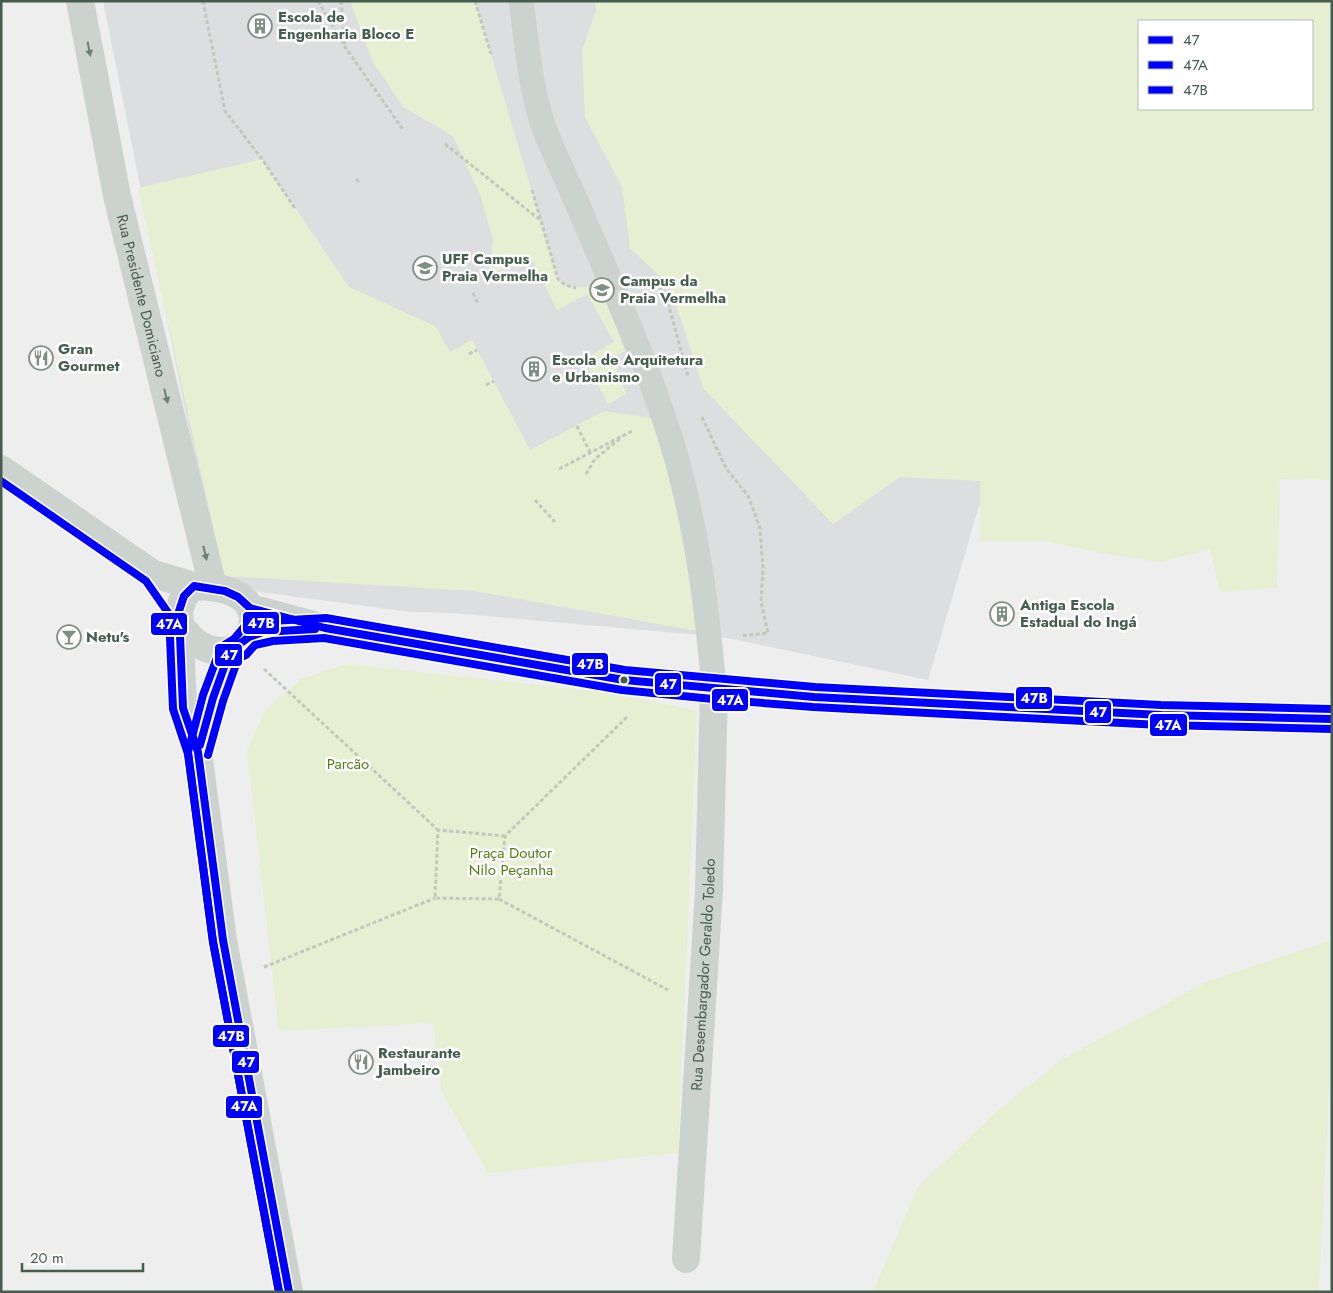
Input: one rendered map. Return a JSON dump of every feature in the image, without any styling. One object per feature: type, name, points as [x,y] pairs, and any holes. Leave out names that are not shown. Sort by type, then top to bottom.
[{"type":"street","name":"Rua Presidente Domiciano","points":[[80,1],[117,196],[203,587]]},
{"type":"street","points":[[1,469],[152,574],[236,594],[250,608],[325,628],[624,680],[714,689],[814,697],[1161,715],[1332,719]]},
{"type":"street","points":[[152,574],[179,619],[198,645],[212,650],[240,645],[272,631],[325,628]]},
{"type":"street","points":[[203,587],[184,596],[179,619],[183,708],[198,752],[231,981],[289,1292]]},
{"type":"street","points":[[198,752],[213,698],[253,622],[250,608]]},
{"type":"street","name":"Rua Desembargador Geraldo Toledo","points":[[686,1259],[709,890],[714,689]]},
{"type":"lane","points":[[521,1],[535,96],[544,128],[611,283],[662,414],[692,513],[706,602],[714,689]]},
{"type":"path","points":[[203,1],[225,111],[262,159],[296,210]]},
{"type":"path","points":[[318,1],[345,47],[404,131]]},
{"type":"path","points":[[341,1],[345,47]]},
{"type":"path","points":[[445,144],[541,220]]},
{"type":"path","points":[[356,179],[360,184]]},
{"type":"path","points":[[473,293],[478,303]]},
{"type":"path","points":[[469,354],[477,350]]},
{"type":"path","points":[[486,385],[494,381]]},
{"type":"path","points":[[559,468],[662,414]]},
{"type":"path","points":[[577,426],[590,452]]},
{"type":"path","points":[[586,474],[596,459],[626,434]]},
{"type":"path","points":[[535,500],[555,522]]},
{"type":"path","points":[[240,645],[438,830],[505,836]]},
{"type":"path","points":[[499,899],[505,836],[661,684]]},
{"type":"path","points":[[435,898],[438,830]]},
{"type":"path","points":[[231,981],[435,898],[499,899],[702,1008]]},
{"type":"shaded area","name":"Campus da Praia Vermelha","points":[[103,1],[1127,1],[928,680],[722,637],[452,613],[410,612],[238,589],[219,579]]},
{"type":"green space","points":[[350,1],[475,1],[558,279],[570,286],[576,287],[590,287],[611,283],[636,346],[613,357],[626,394],[608,404],[584,359],[614,342],[587,294],[557,310],[533,261],[490,273],[493,240],[480,194],[453,136],[403,107],[372,60]]},
{"type":"green space","points":[[595,1],[1332,1],[1332,480],[1280,479],[1277,588],[1220,592],[1210,549],[1160,562],[1112,555],[1045,541],[980,541],[980,481],[900,477],[833,524],[703,388],[670,286],[630,248],[622,187],[585,117],[582,50],[596,11]]},
{"type":"green space","points":[[262,159],[349,287],[435,326],[450,352],[472,340],[530,450],[604,411],[657,419],[720,635],[475,591],[224,576],[138,188]]},
{"type":"green space","name":"Praça Doutor Nilo Peçanha","points":[[346,664],[622,694],[697,711],[678,1153],[488,1173],[442,1093],[433,1023],[279,1031],[247,751],[264,712],[301,679]]},
{"type":"green space","points":[[1332,940],[1332,1033],[1319,1292],[873,1292],[917,1188],[995,1113],[1061,1060],[1208,981]]},
{"type":"transit line","name":"47A","points":[[1,481],[146,581],[169,614],[173,709],[188,754],[213,942],[279,1292]]},
{"type":"transit line","name":"47","points":[[289,1292],[223,940],[198,752],[183,708],[179,611],[184,596],[194,586],[225,591],[238,597],[250,608],[325,628],[624,680],[814,697],[1161,715],[1332,719]]},
{"type":"transit line","name":"47B","points":[[279,1292],[213,942],[188,752],[203,695],[221,647],[234,639],[244,627],[271,621],[326,618],[625,670],[815,687],[1161,705],[1332,709]]},
{"type":"transit line","name":"47","points":[[200,745],[213,698],[230,651],[249,637],[263,632],[315,629]]},
{"type":"transit line","name":"47A","points":[[208,755],[223,701],[238,659],[246,655],[255,645],[273,641],[324,638],[622,690],[713,699],[813,707],[1160,725],[1332,729]]},
{"type":"place","name":"Escola de Engenharia Bloco E","points":[[260,26]]},
{"type":"place","name":"UFF Campus Praia Vermelha","points":[[425,268]]},
{"type":"place","name":"Campus da Praia Vermelha","points":[[602,290]]},
{"type":"place","name":"Gran Gourmet","points":[[41,358]]},
{"type":"place","name":"Escola de Arquitetura e Urbanismo","points":[[534,369]]},
{"type":"place","name":"Antiga Escola Estadual do Ingá","points":[[1002,614]]},
{"type":"place","name":"Netu's","points":[[69,637]]},
{"type":"place","name":"Restaurante Jambeiro","points":[[361,1062]]},
{"type":"park label","name":"Parcão","points":[[348,764]]}]
